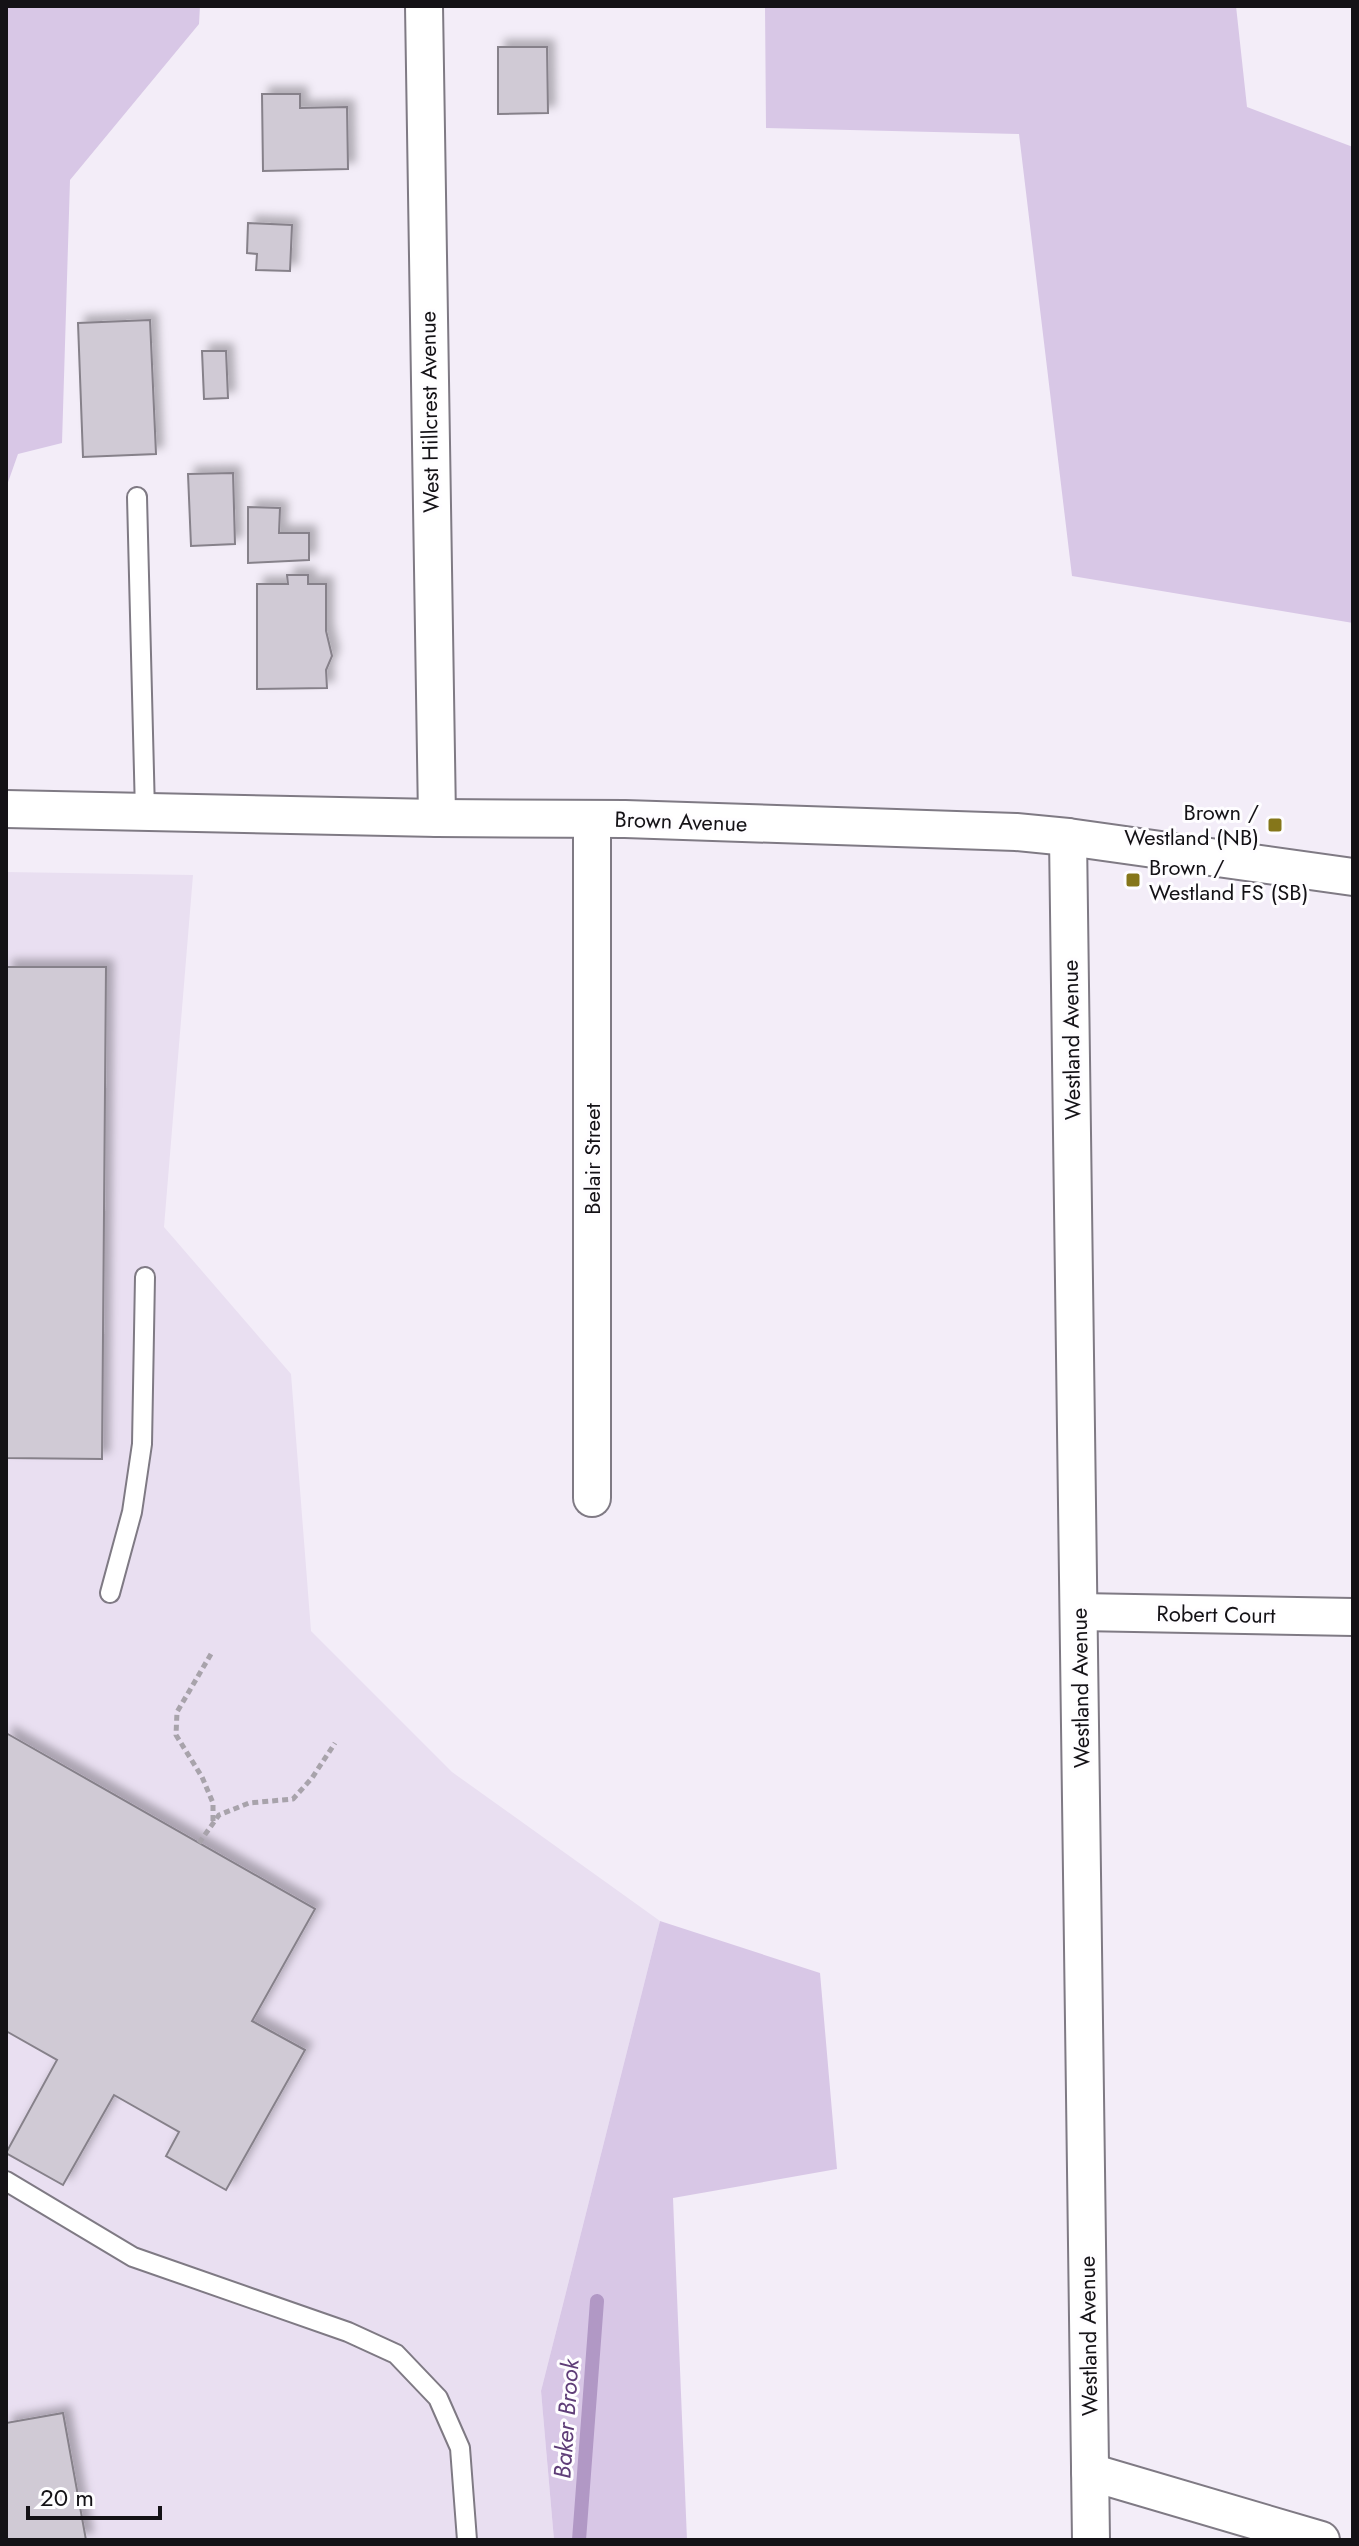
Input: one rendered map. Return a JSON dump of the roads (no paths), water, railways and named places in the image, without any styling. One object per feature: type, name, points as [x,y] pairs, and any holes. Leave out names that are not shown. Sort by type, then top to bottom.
[{"type":"street","name":"West Hillcrest Avenue","points":[[424,6],[437,818]]},
{"type":"street","name":"Brown Avenue","points":[[6,809],[592,819],[984,831],[1068,837],[1353,877]]},
{"type":"street","name":"Belair Street","points":[[592,819],[592,1498]]},
{"type":"street","name":"Westland Avenue","points":[[1068,837],[1091,2540]]},
{"type":"street","name":"Robert Court","points":[[1079,1612],[1353,1617]]},
{"type":"street","points":[[1090,2472],[1321,2540]]},
{"type":"lane","points":[[137,497],[145,812]]},
{"type":"lane","points":[[110,1593],[132,1512],[142,1444],[145,1277]]},
{"type":"lane","points":[[6,2181],[133,2257],[348,2332],[396,2354],[438,2398],[460,2448],[467,2540]]},
{"type":"waterway","name":"Baker Brook","points":[[579,2540],[597,2301]]},
{"type":"place","name":"Brown / Westland (NB)","points":[[1275,825]]},
{"type":"place","name":"Brown / Westland FS (SB)","points":[[1133,880]]}]
